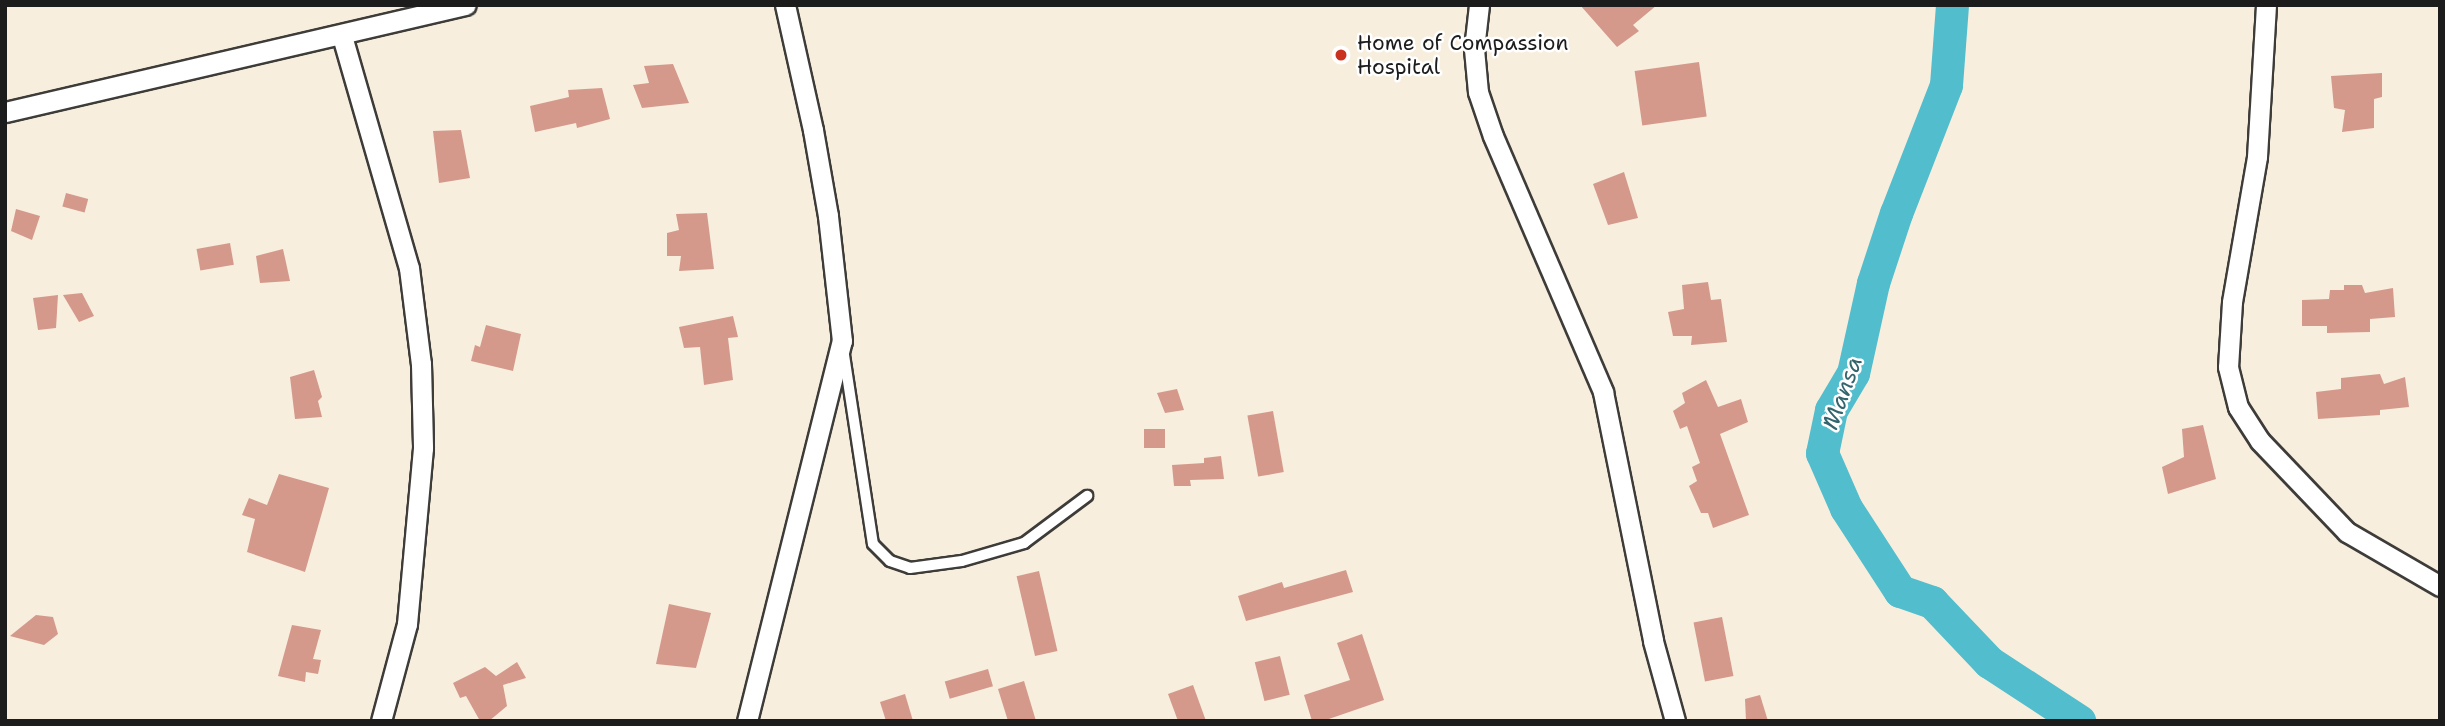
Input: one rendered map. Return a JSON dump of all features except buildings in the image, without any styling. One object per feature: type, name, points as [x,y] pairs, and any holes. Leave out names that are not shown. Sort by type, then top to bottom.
[{"type":"street","points":[[5,112],[342,36],[466,5]]},
{"type":"street","points":[[747,721],[842,341],[828,216],[813,130],[785,5]]},
{"type":"street","points":[[1479,5],[1474,49],[1478,92],[1498,148],[1603,392],[1653,641],[1675,721]]},
{"type":"street","points":[[2266,5],[2257,157],[2232,302],[2228,367],[2238,407],[2260,441],[2347,532],[2440,586]]},
{"type":"street","points":[[342,36],[409,268],[421,364],[423,448],[407,624],[381,721]]},
{"type":"lane","points":[[842,341],[873,544],[890,561],[910,568],[962,561],[1024,543],[1087,496]]},
{"type":"waterway","name":"Mansa","points":[[1952,5],[1946,85],[1896,213],[1873,283],[1853,373],[1831,410],[1822,453],[1846,508],[1900,591],[1932,602],[1989,662],[2079,721]]},
{"type":"place","name":"Home of Compassion Hospital","points":[[1341,55]]}]
